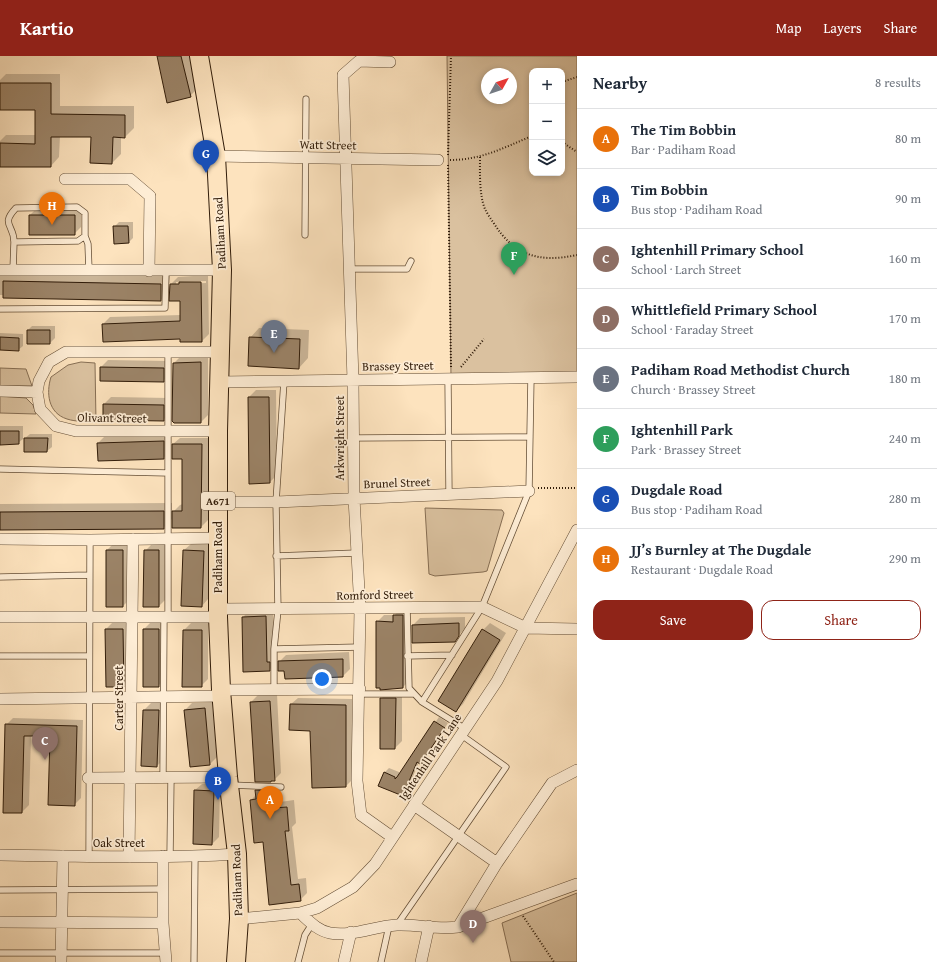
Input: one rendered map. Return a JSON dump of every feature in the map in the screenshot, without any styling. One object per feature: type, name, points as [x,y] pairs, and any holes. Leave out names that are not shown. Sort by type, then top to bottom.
[{"type":"main road","name":"Padiham Road","points":[[199,56],[216,156],[222,270],[218,431],[218,613],[221,693],[228,781],[237,854],[239,919],[236,962]]},
{"type":"street","name":"Arkwright Street","points":[[390,62],[359,61],[343,75],[353,380],[354,498],[360,609],[360,692],[357,781],[362,815],[392,837]]},
{"type":"street","name":"Watt Street","points":[[216,156],[443,160]]},
{"type":"street","points":[[65,179],[130,179],[150,196],[149,271]]},
{"type":"street","points":[[0,270],[222,270]]},
{"type":"street","points":[[0,391],[37,392],[39,381],[49,362],[66,352],[220,352]]},
{"type":"street","name":"Brassey Street","points":[[220,382],[577,377]]},
{"type":"street","name":"Olivant Street","points":[[37,392],[40,409],[56,426],[76,432],[218,431]]},
{"type":"street","name":"Brunel Street","points":[[218,502],[276,502],[529,489]]},
{"type":"street","name":"Ightenhill Park Lane","points":[[239,919],[300,913],[317,908],[353,888],[375,864],[462,731],[497,682],[577,530]]},
{"type":"street","points":[[0,539],[90,540],[218,538]]},
{"type":"street","name":"Carter Street","points":[[129,857],[132,777],[133,539]]},
{"type":"street","name":"Romford Street","points":[[0,617],[166,618],[218,613],[278,610],[482,607],[526,628]]},
{"type":"street","points":[[526,628],[577,629]]},
{"type":"street","points":[[0,699],[165,697],[274,689],[360,692]]},
{"type":"street","points":[[458,928],[497,863],[552,783],[577,770]]},
{"type":"street","points":[[88,778],[167,777],[228,781]]},
{"type":"street","points":[[414,804],[458,837],[497,863]]},
{"type":"street","name":"Oak Street","points":[[0,855],[129,857],[237,854]]},
{"type":"street","points":[[62,957],[64,856]]},
{"type":"street","points":[[165,957],[163,889],[167,856]]},
{"type":"street","points":[[300,913],[316,928],[330,933],[351,932],[393,926],[429,926],[444,929],[458,928],[577,884]]},
{"type":"street","points":[[0,922],[163,923]]},
{"type":"street","points":[[421,962],[429,926]]},
{"type":"street","points":[[344,962],[351,932]]},
{"type":"lane","points":[[305,235],[306,99]]},
{"type":"lane","points":[[13,270],[14,242],[7,224],[8,216],[16,208],[76,207],[85,213],[85,236],[88,244],[89,271]]},
{"type":"lane","points":[[14,242],[78,241],[85,236]]},
{"type":"lane","points":[[350,269],[407,269],[411,261]]},
{"type":"lane","points":[[0,308],[165,308],[166,271]]},
{"type":"lane","points":[[167,856],[165,697],[168,538],[168,352]]},
{"type":"lane","points":[[449,494],[450,378]]},
{"type":"lane","points":[[422,702],[482,607],[529,489],[531,378]]},
{"type":"lane","points":[[274,689],[274,649],[278,610],[276,502],[284,381]]},
{"type":"lane","points":[[353,438],[530,438]]},
{"type":"lane","points":[[0,469],[168,473]]},
{"type":"lane","points":[[89,856],[88,698],[90,540]]},
{"type":"lane","points":[[276,556],[357,553]]},
{"type":"lane","points":[[0,577],[89,575]]},
{"type":"lane","points":[[381,962],[393,926],[458,837],[506,767],[462,731],[422,702],[409,688],[408,607]]},
{"type":"lane","points":[[274,649],[360,647]]},
{"type":"lane","points":[[408,656],[452,655]]},
{"type":"lane","points":[[0,656],[89,656]]},
{"type":"lane","points":[[360,692],[414,694]]},
{"type":"lane","points":[[228,781],[281,787]]},
{"type":"lane","points":[[194,962],[195,856]]},
{"type":"lane","points":[[0,890],[63,891],[163,889]]},
{"type":"lane","points":[[298,962],[305,936],[312,924]]},
{"type":"lane","points":[[0,953],[62,957],[165,957]]},
{"type":"path","points":[[450,378],[443,160],[451,56]]},
{"type":"path","points":[[565,81],[577,78]]},
{"type":"path","points":[[443,160],[464,160],[488,155],[529,137]]},
{"type":"path","points":[[565,144],[577,152]]},
{"type":"path","points":[[480,157],[480,179],[484,208],[497,229],[512,246],[538,258],[558,259],[577,255]]},
{"type":"path","points":[[450,378],[484,339]]},
{"type":"path","points":[[529,489],[577,488]]},
{"type":"path","points":[[516,906],[554,962]]},
{"type":"shaded area","points":[[447,56],[577,56],[577,377],[451,378]]},
{"type":"shaded area","points":[[81,362],[95,363],[96,422],[67,419],[56,412],[50,402],[49,383],[51,377],[68,365]]},
{"type":"shaded area","points":[[0,368],[26,369],[32,386],[0,386]]},
{"type":"shaded area","points":[[0,396],[26,398],[33,405],[36,414],[0,413]]},
{"type":"shaded area","points":[[425,508],[502,510],[504,513],[487,571],[435,576],[429,574]]},
{"type":"shaded area","points":[[577,893],[577,962],[511,962],[502,923]]},
{"type":"building","points":[[157,56],[181,56],[191,97],[167,103]]},
{"type":"building","points":[[0,83],[51,83],[51,114],[125,115],[125,138],[113,137],[112,164],[90,163],[91,137],[51,137],[51,167],[0,167],[0,143],[35,144],[35,110],[0,110]]},
{"type":"building","points":[[29,215],[75,215],[75,235],[29,235]]},
{"type":"building","points":[[113,226],[128,226],[129,243],[114,244]]},
{"type":"building","points":[[3,281],[161,284],[161,301],[3,298]]},
{"type":"building","points":[[179,282],[201,282],[202,342],[180,342],[180,339],[103,342],[102,324],[180,321],[180,301],[169,301],[170,284],[179,284]]},
{"type":"building","points":[[27,330],[50,330],[50,344],[27,344]]},
{"type":"building","points":[[0,337],[19,338],[19,351],[0,350]]},
{"type":"building","points":[[249,337],[300,339],[299,369],[248,366]]},
{"type":"building","points":[[201,362],[201,423],[174,423],[172,421],[173,363]]},
{"type":"building","points":[[100,367],[164,368],[164,382],[100,381]]},
{"type":"building","points":[[248,397],[269,397],[270,483],[249,484]]},
{"type":"building","points":[[103,404],[164,405],[164,421],[103,420]]},
{"type":"building","points":[[0,431],[19,431],[19,444],[0,445]]},
{"type":"building","points":[[24,438],[48,438],[47,452],[24,452]]},
{"type":"building","points":[[164,441],[164,459],[98,461],[97,443]]},
{"type":"building","points":[[172,444],[202,444],[201,528],[172,528],[172,511],[182,511],[182,459],[172,459]]},
{"type":"building","points":[[164,511],[164,529],[0,530],[0,512]]},
{"type":"building","points":[[106,550],[123,550],[123,607],[106,607]]},
{"type":"building","points":[[144,550],[159,550],[159,607],[143,607]]},
{"type":"building","points":[[183,550],[204,551],[202,607],[181,606]]},
{"type":"building","points":[[393,615],[403,615],[403,688],[380,690],[380,688],[376,688],[376,621],[393,622]]},
{"type":"building","points":[[266,616],[267,662],[270,662],[270,671],[243,672],[242,617]]},
{"type":"building","points":[[459,623],[459,636],[455,642],[412,643],[412,625]]},
{"type":"building","points":[[105,629],[123,629],[124,687],[106,687]]},
{"type":"building","points":[[143,629],[159,629],[159,687],[143,687]]},
{"type":"building","points":[[482,629],[500,640],[456,712],[438,701]]},
{"type":"building","points":[[183,630],[202,630],[202,687],[182,687]]},
{"type":"building","points":[[343,659],[343,677],[285,679],[284,671],[278,671],[278,661]]},
{"type":"building","points":[[380,698],[396,698],[395,749],[380,749]]},
{"type":"building","points":[[270,701],[275,781],[255,782],[250,702]]},
{"type":"building","points":[[290,704],[346,705],[346,787],[312,788],[310,731],[289,730]]},
{"type":"building","points":[[205,708],[210,765],[190,767],[184,710]]},
{"type":"building","points":[[143,710],[159,710],[157,767],[141,766]]},
{"type":"building","points":[[434,721],[445,728],[420,764],[417,762],[403,796],[378,786],[384,772],[395,777],[395,779],[397,777]]},
{"type":"building","points":[[5,724],[77,726],[75,806],[48,805],[50,736],[24,736],[22,813],[3,813]]},
{"type":"building","points":[[194,790],[214,791],[212,845],[193,844]]},
{"type":"building","points":[[255,790],[272,791],[273,808],[287,807],[289,831],[285,831],[291,885],[299,884],[301,901],[269,905],[263,842],[254,843],[250,800],[256,799]]},
{"type":"place","name":"Dugdale Road","points":[[206,173]]},
{"type":"place","name":"JJ’s Burnley at The Dugdale","points":[[52,225]]},
{"type":"place","name":"Ightenhill Park","points":[[514,275]]},
{"type":"place","name":"Padiham Road Methodist Church","points":[[274,353]]},
{"type":"place","name":"Ightenhill Primary School","points":[[45,760]]},
{"type":"place","name":"Tim Bobbin","points":[[218,800]]},
{"type":"place","name":"The Tim Bobbin","points":[[270,819]]},
{"type":"place","name":"Whittlefield Primary School","points":[[473,943]]}]
